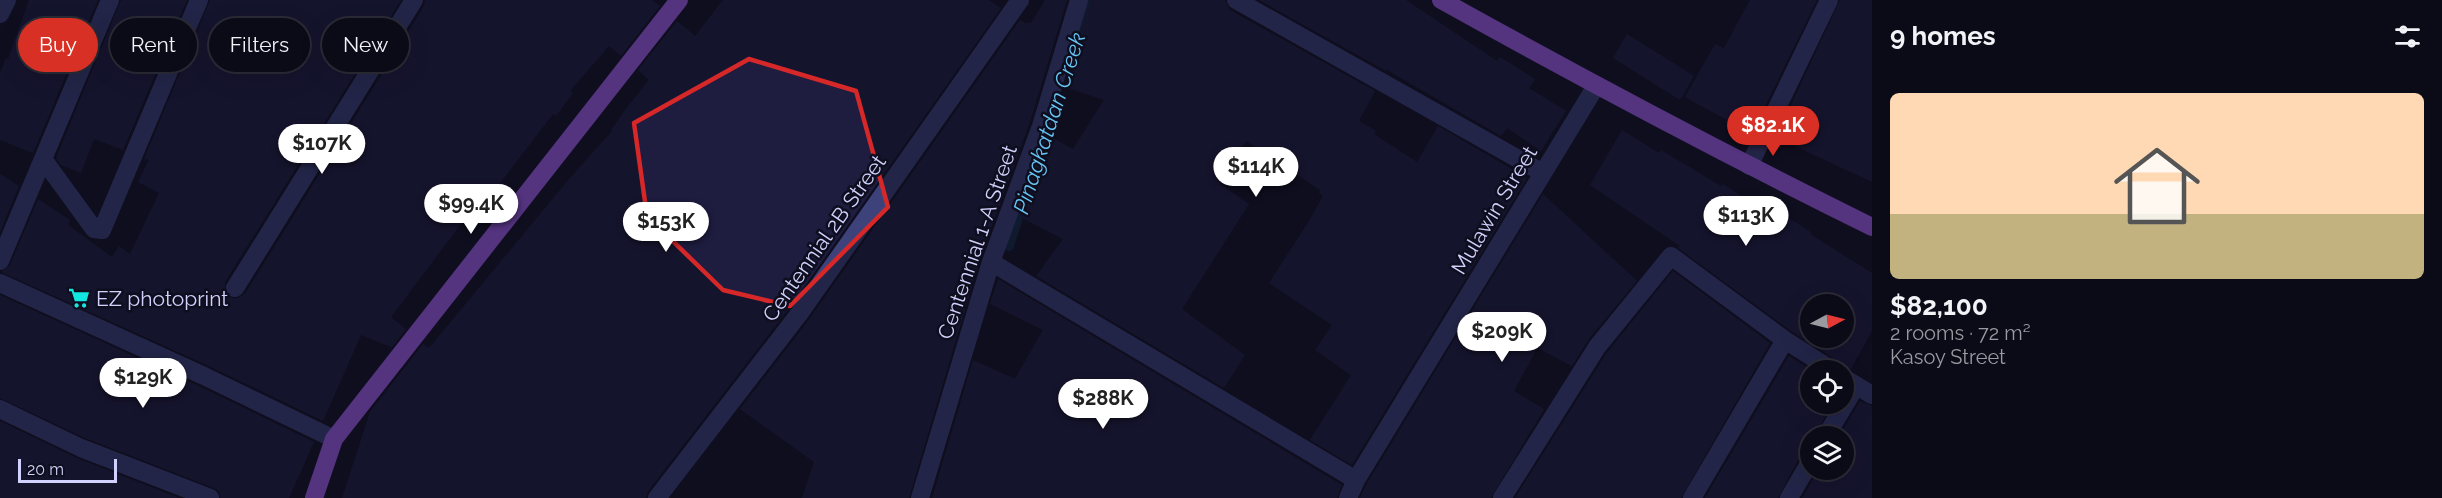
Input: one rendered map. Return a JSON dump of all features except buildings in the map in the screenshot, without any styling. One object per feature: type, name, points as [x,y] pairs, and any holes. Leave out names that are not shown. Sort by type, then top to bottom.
[{"type":"main road","points":[[314,498],[334,439],[679,0]]},
{"type":"main road","points":[[1441,0],[1596,86],[1872,227]]},
{"type":"street","points":[[0,14],[6,0]]},
{"type":"street","points":[[0,261],[110,0]]},
{"type":"street","points":[[44,159],[94,229],[102,230],[199,0]]},
{"type":"street","points":[[235,288],[414,0]]},
{"type":"street","name":"Centennial 2B Street","points":[[657,498],[799,314],[1020,0]]},
{"type":"street","name":"Centennial 1-A Street","points":[[920,498],[991,262],[1041,126],[1079,0]]},
{"type":"street","points":[[1236,0],[1543,173]]},
{"type":"street","points":[[1749,166],[1829,0]]},
{"type":"street","name":"Mulawin Street","points":[[1348,498],[1356,480],[1596,86]]},
{"type":"street","points":[[1502,498],[1597,347],[1668,257],[1674,256],[1785,340],[1816,360]]},
{"type":"street","points":[[991,262],[1356,480]]},
{"type":"street","points":[[0,283],[204,376],[334,439]]},
{"type":"street","points":[[1692,498],[1785,340]]},
{"type":"street","points":[[1832,426],[1857,386]]},
{"type":"street","points":[[0,409],[81,448],[210,498]]},
{"type":"street","points":[[1789,498],[1800,479]]},
{"type":"highlighted area","points":[[749,59],[856,91],[888,207],[790,306],[723,290],[647,216],[634,123]]},
{"type":"waterway","name":"Pinagkatdan Creek","points":[[1067,71],[1090,0]]},
{"type":"waterway","name":"Pinagkatdan Creek","points":[[1009,246],[1034,168]]},
{"type":"place","name":"EZ photoprint","points":[[79,298]]}]
